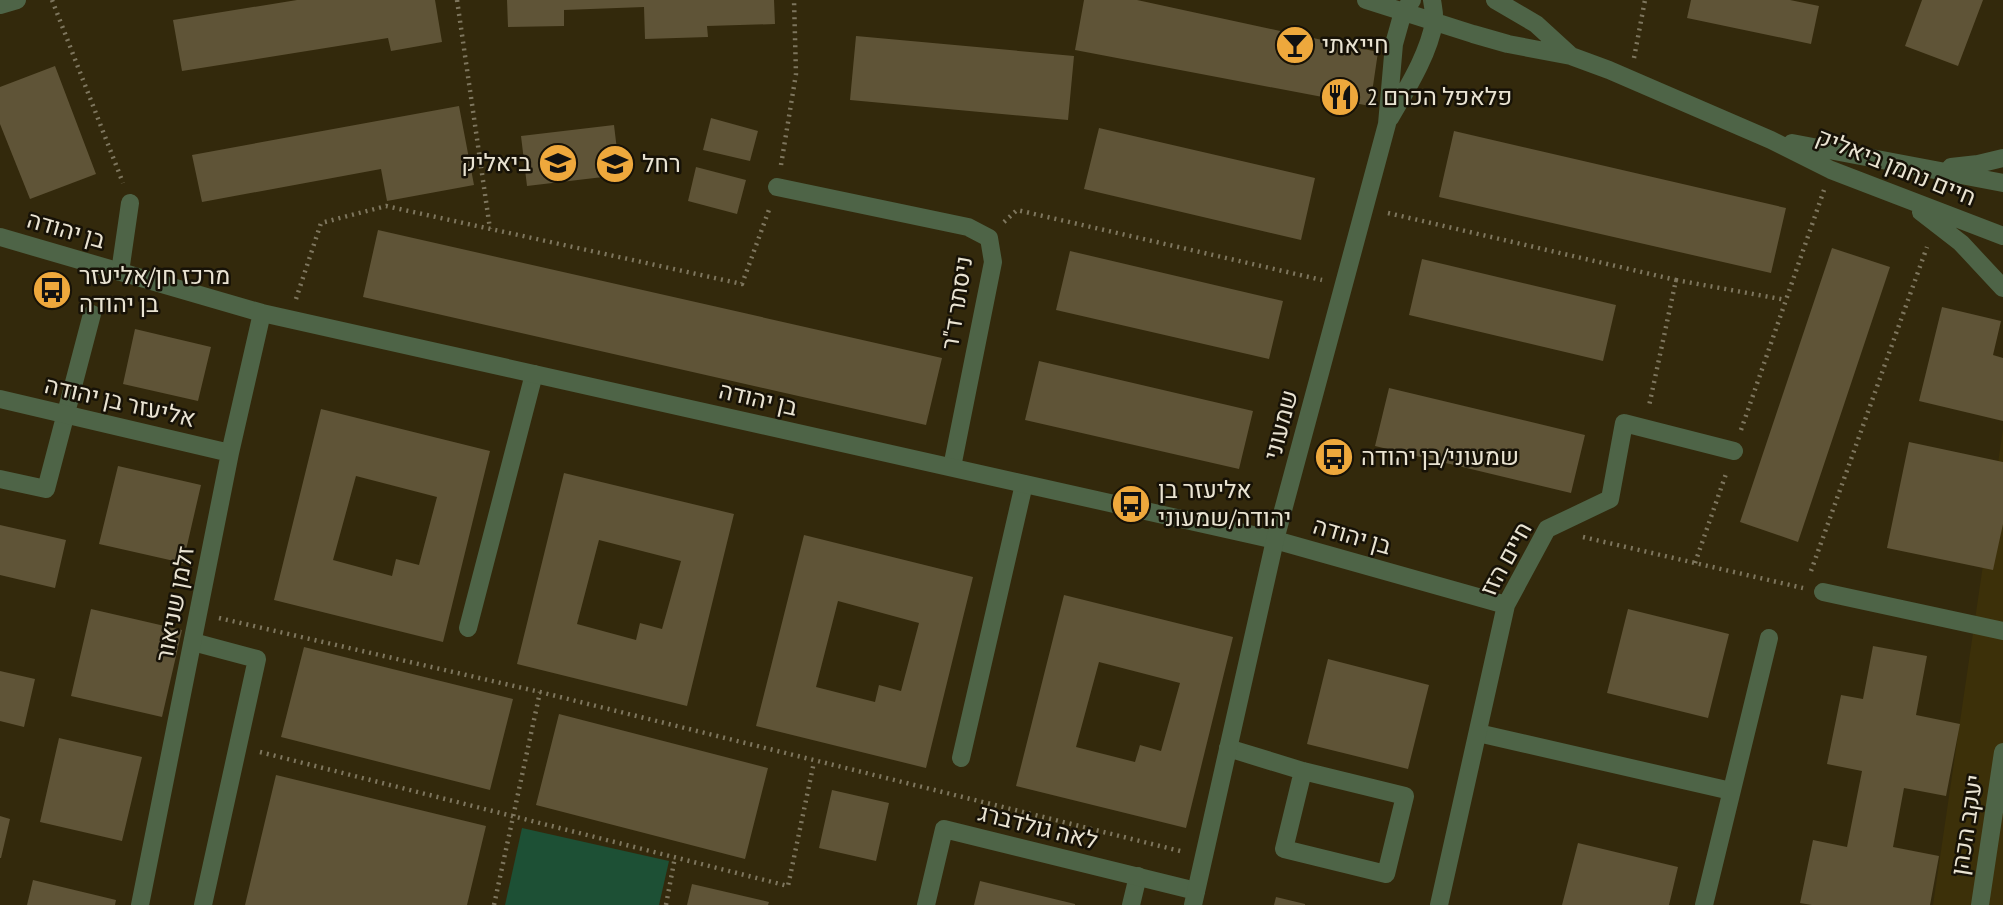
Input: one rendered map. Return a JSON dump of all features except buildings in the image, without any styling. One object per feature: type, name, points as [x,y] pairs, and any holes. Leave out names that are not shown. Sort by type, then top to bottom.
[{"type":"street","points":[[0,5],[17,0]]},
{"type":"street","name":"חיים נחמן ביאליק","points":[[1366,0],[1408,6],[1434,22],[1508,44],[1571,56],[1771,139],[1831,170],[2003,236]]},
{"type":"street","name":"שמעוני","points":[[1387,124],[1419,63],[1434,22],[1432,0]]},
{"type":"street","name":"חיים נחמן ביאליק","points":[[1495,0],[1536,24],[1571,56]]},
{"type":"street","name":"שמעוני","points":[[1195,898],[1275,540],[1387,124],[1394,44],[1408,6]]},
{"type":"street","name":"חיים נחמן ביאליק","points":[[1771,139],[2003,183]]},
{"type":"street","points":[[1929,169],[1978,164],[2003,158]]},
{"type":"street","name":"ניסתר ד\"ר","points":[[777,187],[968,227],[989,238],[993,262],[953,467]]},
{"type":"street","points":[[1905,199],[1961,243],[2003,288]]},
{"type":"street","points":[[120,272],[130,203]]},
{"type":"street","name":"בן יהודה","points":[[0,237],[289,320],[1275,540],[1506,605]]},
{"type":"street","name":"זלמן שניאור","points":[[141,905],[230,453],[262,313]]},
{"type":"street","points":[[0,479],[46,489],[92,314]]},
{"type":"street","points":[[468,628],[534,374]]},
{"type":"street","name":"אליעזר בן יהודה","points":[[0,399],[230,453]]},
{"type":"street","name":"חיים הזז","points":[[1439,905],[1506,605],[1546,529],[1609,499],[1624,423],[1644,428]]},
{"type":"street","points":[[1644,428],[1734,451]]},
{"type":"street","points":[[961,758],[1024,484]]},
{"type":"street","points":[[1823,592],[2003,631]]},
{"type":"street","points":[[1704,905],[1769,638]]},
{"type":"street","points":[[192,642],[257,659],[203,905]]},
{"type":"street","points":[[1478,733],[1731,791]]},
{"type":"street","points":[[1228,748],[1303,771],[1405,796],[1386,874],[1284,849],[1303,771]]},
{"type":"street","name":"יעקב הכהן","points":[[1980,905],[2003,752]]},
{"type":"street","name":"לאה גולדברג","points":[[926,905],[944,829],[1138,876],[1195,898]]},
{"type":"street","points":[[1131,905],[1138,876]]},
{"type":"path","points":[[52,0],[130,203]]},
{"type":"path","points":[[457,0],[490,229]]},
{"type":"path","points":[[289,320],[321,223],[386,206],[742,284],[777,187],[796,74],[794,0]]},
{"type":"path","points":[[1630,79],[1645,0]]},
{"type":"path","points":[[1695,563],[1831,170]]},
{"type":"path","points":[[1364,208],[1676,280],[1786,300]]},
{"type":"path","points":[[989,238],[1017,210],[1344,285]]},
{"type":"path","points":[[1809,575],[1935,223]]},
{"type":"path","points":[[1644,428],[1676,280]]},
{"type":"path","points":[[1546,529],[1805,588]]},
{"type":"path","points":[[198,613],[540,692],[1204,857]]},
{"type":"path","points":[[494,905],[540,692]]},
{"type":"path","points":[[237,746],[788,886],[814,762]]},
{"type":"path","points":[[666,905],[675,857]]},
{"type":"shaded area","points":[[2003,429],[2003,905],[1933,905]]},
{"type":"green space","points":[[522,828],[669,861],[659,905],[505,905]]},
{"type":"place","name":"חייאתי","points":[[1295,45]]},
{"type":"place","name":"פלאפל הכרם 2","points":[[1340,97]]},
{"type":"place","name":"ביאליק","points":[[558,163]]},
{"type":"place","name":"רחל","points":[[615,164]]},
{"type":"place","name":"מרכז חן/אליעזר בן יהודה","points":[[52,290]]},
{"type":"place","name":"שמעוני/בן יהודה","points":[[1334,457]]},
{"type":"place","name":"אליעזר בן יהודה/שמעוני","points":[[1131,504]]}]
